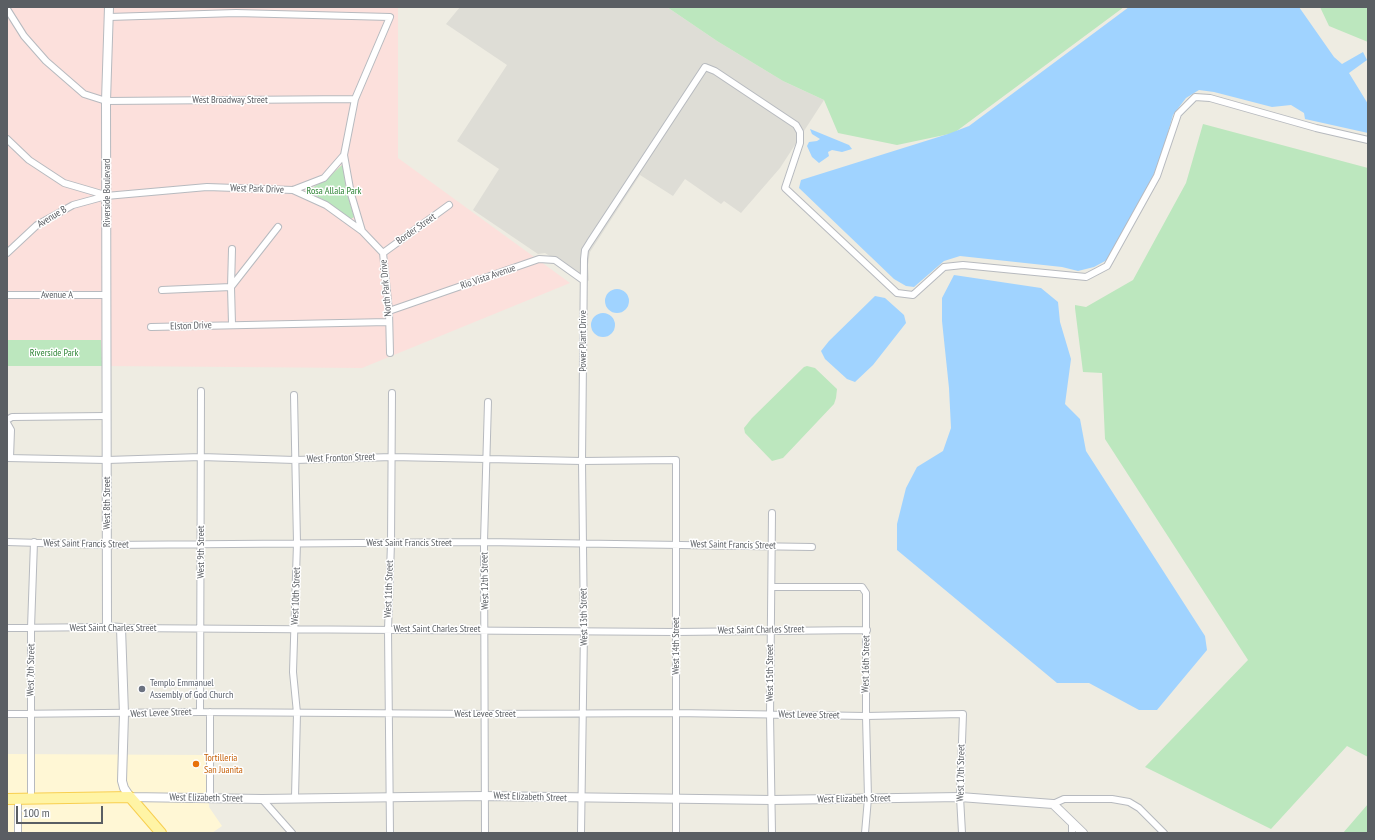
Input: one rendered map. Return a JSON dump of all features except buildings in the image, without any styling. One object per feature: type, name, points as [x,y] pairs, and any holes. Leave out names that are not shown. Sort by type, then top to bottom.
[{"type":"main road","name":"West Elizabeth Street","points":[[7,799],[130,797]]},
{"type":"main road","points":[[130,797],[161,833]]},
{"type":"street","name":"Riverside Boulevard","points":[[108,379],[106,101],[109,7]]},
{"type":"street","points":[[298,7],[298,14]]},
{"type":"street","name":"West Broadway Street","points":[[7,9],[24,36],[46,61],[84,94],[106,101],[355,100]]},
{"type":"street","points":[[109,17],[236,10],[390,17],[355,100],[344,156]]},
{"type":"street","name":"Power Plant Drive","points":[[583,402],[583,280],[584,259],[588,246],[705,67],[715,71],[796,125],[800,132],[800,143],[785,188],[897,293],[913,295],[944,267],[963,265],[1086,277],[1107,266],[1157,176],[1178,114],[1195,97],[1210,98],[1316,128],[1368,140]]},
{"type":"street","points":[[7,139],[29,160],[64,183],[106,196]]},
{"type":"street","name":"West Park Drive","points":[[106,196],[206,187],[293,190],[324,178],[344,156]]},
{"type":"street","name":"North Park Drive","points":[[344,156],[351,194],[362,231]]},
{"type":"street","name":"North Park Drive","points":[[293,190],[326,204],[362,231],[383,253],[389,311],[388,322],[390,353]]},
{"type":"street","name":"Avenue B","points":[[7,253],[43,221],[72,205],[106,196]]},
{"type":"street","name":"Border Street","points":[[383,253],[449,206]]},
{"type":"street","points":[[162,290],[231,287],[278,227]]},
{"type":"street","points":[[232,249],[232,324],[388,322]]},
{"type":"street","name":"Rio Vista Avenue","points":[[389,311],[539,259],[555,260],[583,280]]},
{"type":"street","name":"Avenue A","points":[[7,295],[107,295]]},
{"type":"street","name":"Elston Drive","points":[[151,327],[232,324]]},
{"type":"street","name":"West 8th Street","points":[[107,627],[106,545],[108,379]]},
{"type":"street","name":"West 9th Street","points":[[200,712],[201,391]]},
{"type":"street","name":"West 11th Street","points":[[390,833],[388,630],[391,543],[392,393]]},
{"type":"street","name":"West 10th Street","points":[[294,395],[297,543],[293,672],[297,713],[295,798]]},
{"type":"street","name":"West 12th Street","points":[[485,833],[484,542],[488,402]]},
{"type":"street","name":"West 13th Street","points":[[581,833],[584,712],[582,544],[583,402]]},
{"type":"street","points":[[8,458],[10,430],[7,422],[12,417],[107,416]]},
{"type":"street","name":"West Fronton Street","points":[[8,458],[107,460],[201,458],[295,460],[392,457],[582,461],[676,460]]},
{"type":"street","name":"West 14th Street","points":[[676,460],[676,833]]},
{"type":"street","name":"West 15th Street","points":[[772,513],[773,545],[770,630],[772,833]]},
{"type":"street","name":"West Saint Francis Street","points":[[7,542],[106,545],[484,542],[773,545],[812,547]]},
{"type":"street","name":"West 7th Street","points":[[31,798],[30,713],[34,542]]},
{"type":"street","name":"West 16th Street","points":[[772,587],[862,588],[866,592],[866,716],[868,798],[865,833]]},
{"type":"street","name":"West Saint Charles Street","points":[[7,628],[107,627],[388,630],[485,629],[675,632],[866,630]]},
{"type":"street","points":[[121,628],[124,714],[122,781],[124,788],[130,797]]},
{"type":"street","name":"West Levee Street","points":[[7,714],[124,714],[200,712],[484,714],[676,712],[866,716],[963,714]]},
{"type":"street","points":[[210,712],[210,798]]},
{"type":"street","name":"West 17th Street","points":[[962,833],[960,797],[963,714]]},
{"type":"street","name":"West Elizabeth Street","points":[[130,797],[390,798],[484,796],[582,799],[772,800],[960,797],[1053,804]]},
{"type":"street","points":[[262,798],[292,833]]},
{"type":"street","points":[[18,799],[18,833]]},
{"type":"street","points":[[1084,833],[1053,804],[1064,799],[1112,799],[1129,802],[1139,808],[1164,833]]},
{"type":"street","points":[[1072,822],[1072,833]]},
{"type":"shaded area","points":[[7,7],[398,7],[398,158],[570,283],[362,368],[102,366],[101,340],[7,340]]},
{"type":"shaded area","points":[[460,7],[667,7],[717,41],[783,81],[824,100],[780,168],[741,213],[724,201],[721,204],[685,179],[673,196],[640,175],[590,252],[588,265],[589,281],[545,253],[538,254],[473,210],[499,169],[457,141],[507,65],[446,24]]},
{"type":"shaded area","points":[[7,754],[207,755],[209,807],[222,826],[212,833],[7,833]]},
{"type":"green space","points":[[667,7],[1124,7],[954,133],[897,145],[838,133],[824,100],[783,81],[717,41]]},
{"type":"green space","points":[[1320,7],[1368,7],[1368,42],[1329,26]]},
{"type":"green space","points":[[1203,124],[1368,168],[1368,757],[1347,746],[1271,829],[1145,767],[1248,660],[1105,439],[1102,373],[1083,372],[1075,308],[1075,305],[1086,307],[1133,280],[1186,183]]},
{"type":"green space","name":"Rosa Allala Park","points":[[343,164],[346,190],[354,217],[351,219],[322,199],[306,191],[326,180]]},
{"type":"green space","name":"Riverside Park","points":[[7,340],[101,340],[102,366],[7,366]]},
{"type":"green space","points":[[807,366],[815,368],[837,389],[834,404],[783,458],[772,461],[745,433],[744,428],[752,418],[804,367]]},
{"type":"green space","points":[[1368,804],[1368,833],[1343,833]]},
{"type":"water","points":[[1129,7],[1299,7],[1334,57],[1342,64],[1363,52],[1367,60],[1349,73],[1368,104],[1368,133],[1305,119],[1304,113],[1291,105],[1272,107],[1214,92],[1199,90],[1186,98],[1173,115],[1156,174],[1107,260],[1094,267],[1078,271],[1062,267],[960,256],[944,261],[914,287],[906,286],[894,279],[799,188],[801,180],[969,126]]},
{"type":"water","points":[[810,129],[849,145],[852,149],[842,152],[832,150],[828,152],[829,156],[819,163],[812,157],[807,146],[809,142],[820,139],[812,134]]},
{"type":"water","points":[[954,275],[1041,288],[1058,302],[1060,322],[1071,359],[1065,404],[1080,419],[1086,451],[1205,636],[1207,650],[1157,710],[1139,710],[1089,683],[1057,683],[897,550],[897,524],[906,488],[917,467],[943,451],[951,428],[949,388],[942,321],[942,298]]},
{"type":"water","points":[[617,289],[625,293],[629,301],[625,309],[617,313],[609,309],[605,301],[609,293]]},
{"type":"water","points":[[875,296],[885,298],[904,315],[906,323],[873,365],[855,382],[847,379],[825,359],[821,351],[829,341]]},
{"type":"water","points":[[603,313],[611,317],[615,325],[611,333],[603,337],[595,333],[591,325],[595,317]]},
{"type":"place","name":"Templo Emmanuel Assembly of God Church","points":[[142,689]]},
{"type":"place","name":"Tortilleria San Juanita","points":[[196,764]]}]
